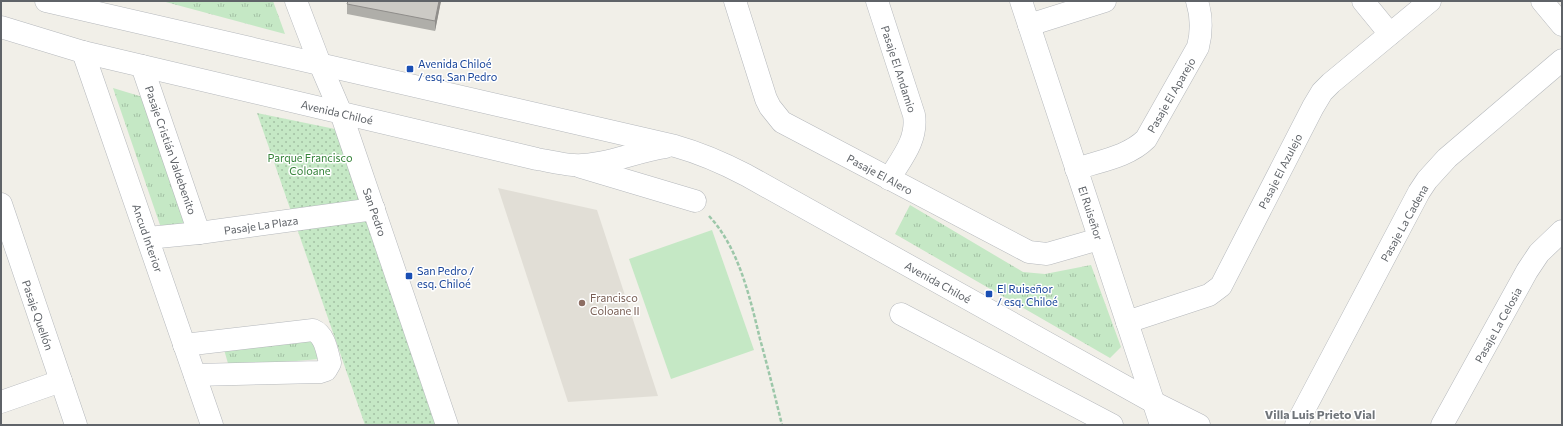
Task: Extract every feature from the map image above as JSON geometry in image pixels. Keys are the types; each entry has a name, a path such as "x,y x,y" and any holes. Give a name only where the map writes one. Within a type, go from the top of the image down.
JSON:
{"street":[{"name":"Avenida Chiloé","path":"46,1 675,146 713,159 732,168 1153,402 1198,425"},
{"name":"San Pedro","path":"296,1 320,64 341,113 446,425"},
{"name":"Pasaje El Alero","path":"736,1 766,99 770,108 790,127 1029,252 1047,254 1099,239"},
{"name":"Pasaje El Andamio","path":"877,1 915,122 915,130 909,145 889,179"},
{"name":"El Ruiseñor","path":"1021,1 1161,425"},
{"path":"1029,25 1105,1"},
{"name":"Pasaje El Aparejo","path":"1076,169 1129,151 1146,139 1198,47 1202,25 1201,13 1197,1"},
{"path":"1363,1 1390,34"},
{"name":"Pasaje El Azulejo","path":"1127,322 1209,295 1221,286 1318,99 1331,83 1430,1"},
{"path":"1542,1 1562,25"},
{"name":"Avenida Chiloé","path":"1,27 83,52 536,159 574,165 595,163 653,148 675,146"},
{"name":"Ancud Interior","path":"83,52 212,425"},
{"name":"Pasaje La Cadena","path":"1296,425 1419,192 1427,180 1447,158 1562,60"},
{"name":"Pasaje Cristián Valdebenito","path":"142,66 199,233"},
{"path":"574,165 695,201"},
{"name":"Pasaje Quellón","path":"1,204 9,252 61,381 76,425"},
{"name":"Pasaje La Plaza","path":"148,238 199,233 374,209"},
{"name":"Pasaje La Celosia","path":"1442,425 1530,266 1544,248 1562,231"},
{"path":"901,314 1112,425"},
{"path":"184,345 313,330 318,332 322,337 330,363 326,370 320,372 195,375"},
{"path":"1,402 61,381"}],"path":[{"path":"695,201 714,221 733,251 752,307 782,425"}],"shaded area":[{"name":"Francisco Coloane II","path":"498,188 597,210 658,396 568,402"}],"green space":[{"path":"162,1 273,1 285,34"},
{"path":"113,88 146,98 186,225 160,225"},
{"name":"Parque Francisco Coloane","path":"257,113 335,129 436,425 365,425"},
{"path":"910,205 1023,272 1045,274 1091,265 1121,347 1110,358 895,234"},
{"path":"712,230 754,350 671,379 629,259"},
{"path":"312,337 319,359 229,367 223,346"}],"building":[{"path":"348,1 439,1 435,21 347,4"}],"place":[{"name":"Avenida Chiloé / esq. San Pedro","path":"410,69"},
{"name":"San Pedro / esq. Chiloé","path":"409,276"},
{"name":"El Ruiseñor / esq. Chiloé","path":"989,294"},
{"name":"Francisco Coloane II","path":"582,303"}],"district":[{"name":"Villa Luis Prieto Vial","path":"1320,414"}]}
